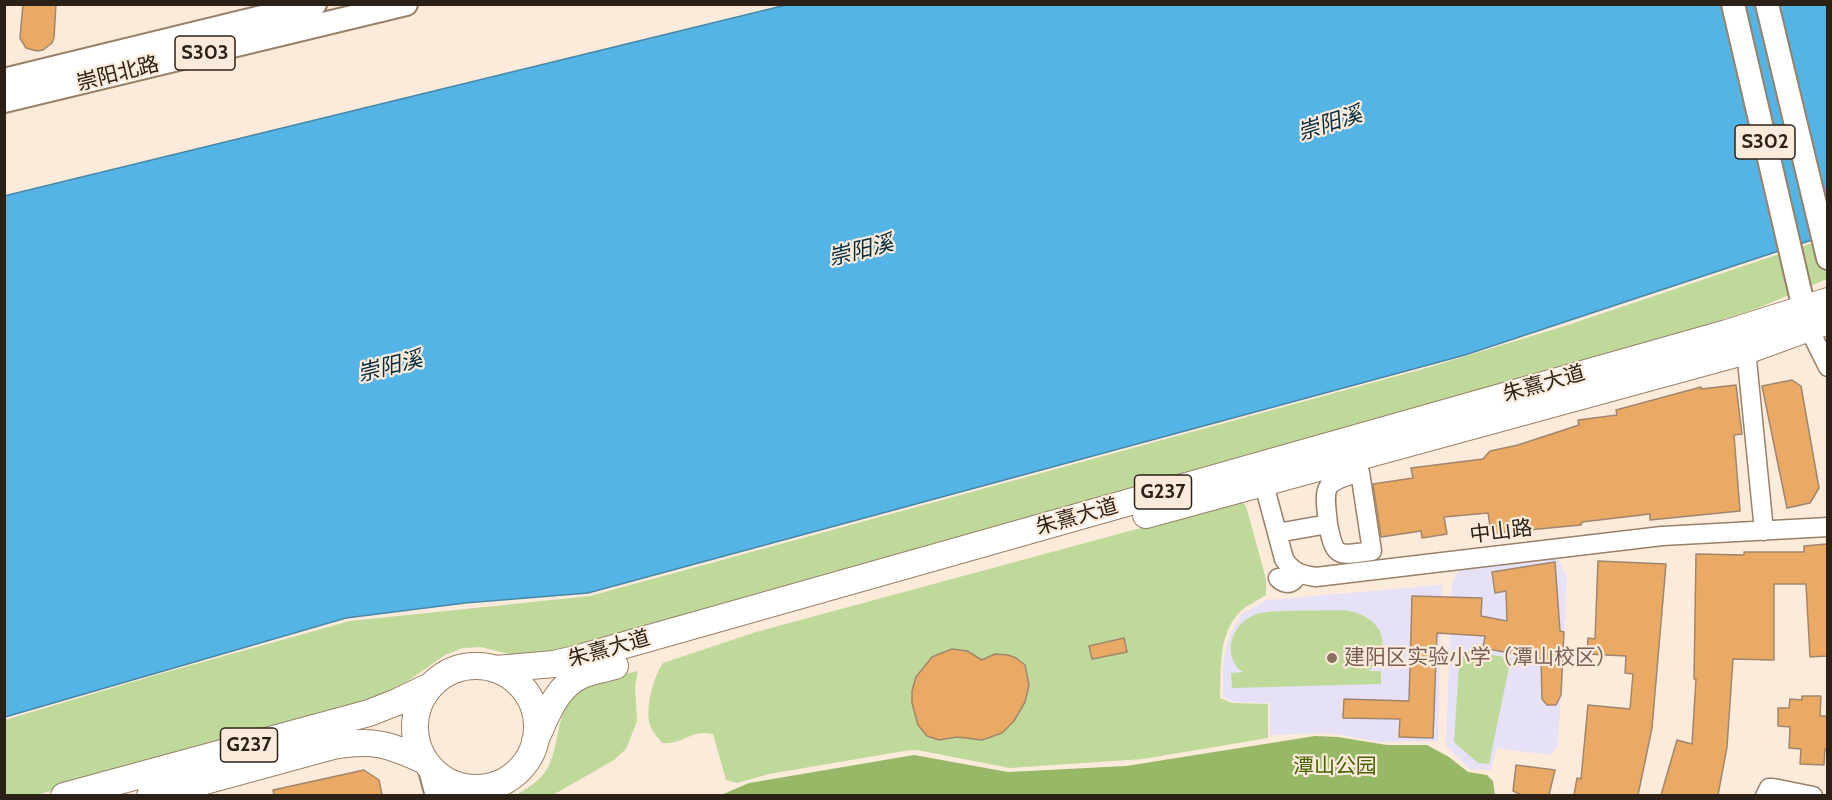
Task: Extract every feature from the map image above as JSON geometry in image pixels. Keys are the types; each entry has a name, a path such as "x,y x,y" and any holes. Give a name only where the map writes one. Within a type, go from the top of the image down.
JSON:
{"highway":[{"name":"朱熹大道","path":"496,669 554,664 579,658 1261,475 1746,350 1813,319 1827,301"},
{"name":"朱熹大道","path":"535,741 559,694 567,684 582,675 1073,534 1261,475 1813,319"},
{"name":"G237","path":"64,795 369,712 430,686 444,674 460,667 478,666 496,669"},
{"path":"496,669 512,677 524,690 533,705 536,723 535,741"},
{"name":"G237","path":"427,763 417,742 415,722 419,703 430,686"},
{"name":"G237","path":"150,795 358,741 401,749 427,763 440,776 453,783 489,790 521,767 535,741"}],"main road":[{"name":"崇阳北路","path":"4,80 315,4"},
{"name":"崇阳北路","path":"4,101 406,4"},
{"name":"S302","path":"1733,4 1797,280 1813,319"},
{"name":"S302","path":"1767,4 1827,258"},
{"path":"427,763 437,795"}],"street":[{"path":"1813,319 1827,367"},
{"path":"1746,350 1764,531"},
{"name":"中山路","path":"1261,475 1284,559 1283,572 1316,577 1662,536 1827,527"},
{"path":"1277,533 1328,524"},
{"path":"1765,795 1769,788 1773,788 1813,795"}],"shaded area":[{"path":"1558,558 1567,578 1558,745 1551,755 1497,748 1491,770 1470,769 1446,746 1452,582 1459,570"},
{"name":"建阳区实验小学（潭山校区）","path":"1442,585 1438,741 1380,742 1330,733 1270,735 1270,703 1235,702 1223,697 1223,668 1231,632 1242,614 1267,600"}],"green space":[{"path":"1827,238 1827,279 1756,309 1413,416 568,652 517,656 481,647 463,648 445,655 408,681 375,698 275,731 36,795 5,796 5,720 350,621 590,596 1430,367 1568,325"},
{"path":"1242,502 1246,506 1266,579 1266,595 1241,611 1228,630 1222,652 1220,698 1232,703 1268,704 1268,738 1143,759 1010,768 917,750 904,751 769,774 737,783 726,780 713,734 698,734 676,742 662,743 651,728 649,703 656,677 663,663 756,632"},
{"path":"1343,610 1366,617 1380,632 1383,640 1382,650 1369,671 1381,671 1381,684 1232,688 1231,673 1243,672 1233,660 1232,639 1236,630 1246,620 1261,613"},
{"path":"1460,650 1511,658 1489,764 1478,763 1454,742"},
{"path":"638,671 635,686 637,721 626,749 614,760 553,795 515,796 537,781 547,769 565,708 570,700 591,685"},
{"name":"潭山公园","path":"1315,736 1338,737 1387,745 1427,745 1449,757 1468,772 1487,775 1493,781 1495,795 721,795 749,783 914,755 1008,772 1126,766"}],"water":[{"name":"崇阳溪","path":"786,5 1827,5 1827,235 1465,355 588,593 465,603 346,618 5,717 4,196"}],"building":[{"path":"23,4 56,4 54,38 52,43 43,50 26,48 20,38"},
{"path":"1792,380 1801,386 1819,488 1810,503 1787,508 1762,386"},
{"path":"1736,385 1742,434 1734,435 1740,511 1650,520 1650,514 1582,522 1581,525 1496,533 1490,526 1488,513 1444,517 1447,534 1422,538 1421,531 1381,537 1373,484 1413,478 1411,468 1483,459 1490,451 1518,445 1579,425 1578,420 1617,415 1616,410 1701,387 1701,389"},
{"path":"1827,544 1827,656 1810,657 1806,584 1774,584 1774,660 1733,659 1727,747 1718,795 1661,795 1677,740 1692,744 1696,679 1694,679 1696,554 1744,555 1744,552 1804,552 1804,546"},
{"path":"1598,561 1666,564 1652,728 1638,795 1574,795 1577,778 1581,779 1588,705 1630,709 1633,674 1625,673 1626,656 1587,654 1588,638 1595,639"},
{"path":"1555,562 1560,631 1564,632 1561,695 1556,705 1547,705 1542,699 1541,659 1483,648 1485,636 1437,633 1433,738 1399,737 1400,719 1343,718 1344,699 1409,701 1412,596 1482,598 1481,616 1507,621 1506,591 1495,593 1492,572"},
{"path":"1124,638 1127,652 1092,659 1089,646"},
{"path":"952,649 967,651 982,660 995,654 1008,655 1025,665 1029,685 1025,702 1014,721 1002,733 982,740 957,737 939,740 927,736 918,725 912,703 912,691 916,677 932,657"},
{"path":"1802,696 1821,696 1820,716 1827,716 1827,749 1825,749 1824,765 1800,764 1801,749 1789,748 1790,727 1778,726 1778,708 1789,708 1790,699 1802,700"},
{"path":"1516,765 1555,770 1549,795 1522,795 1513,791"},
{"path":"364,770 379,780 382,795 274,795 273,790"}],"place":[{"name":"建阳区实验小学（潭山校区）","path":"1332,658"}]}
